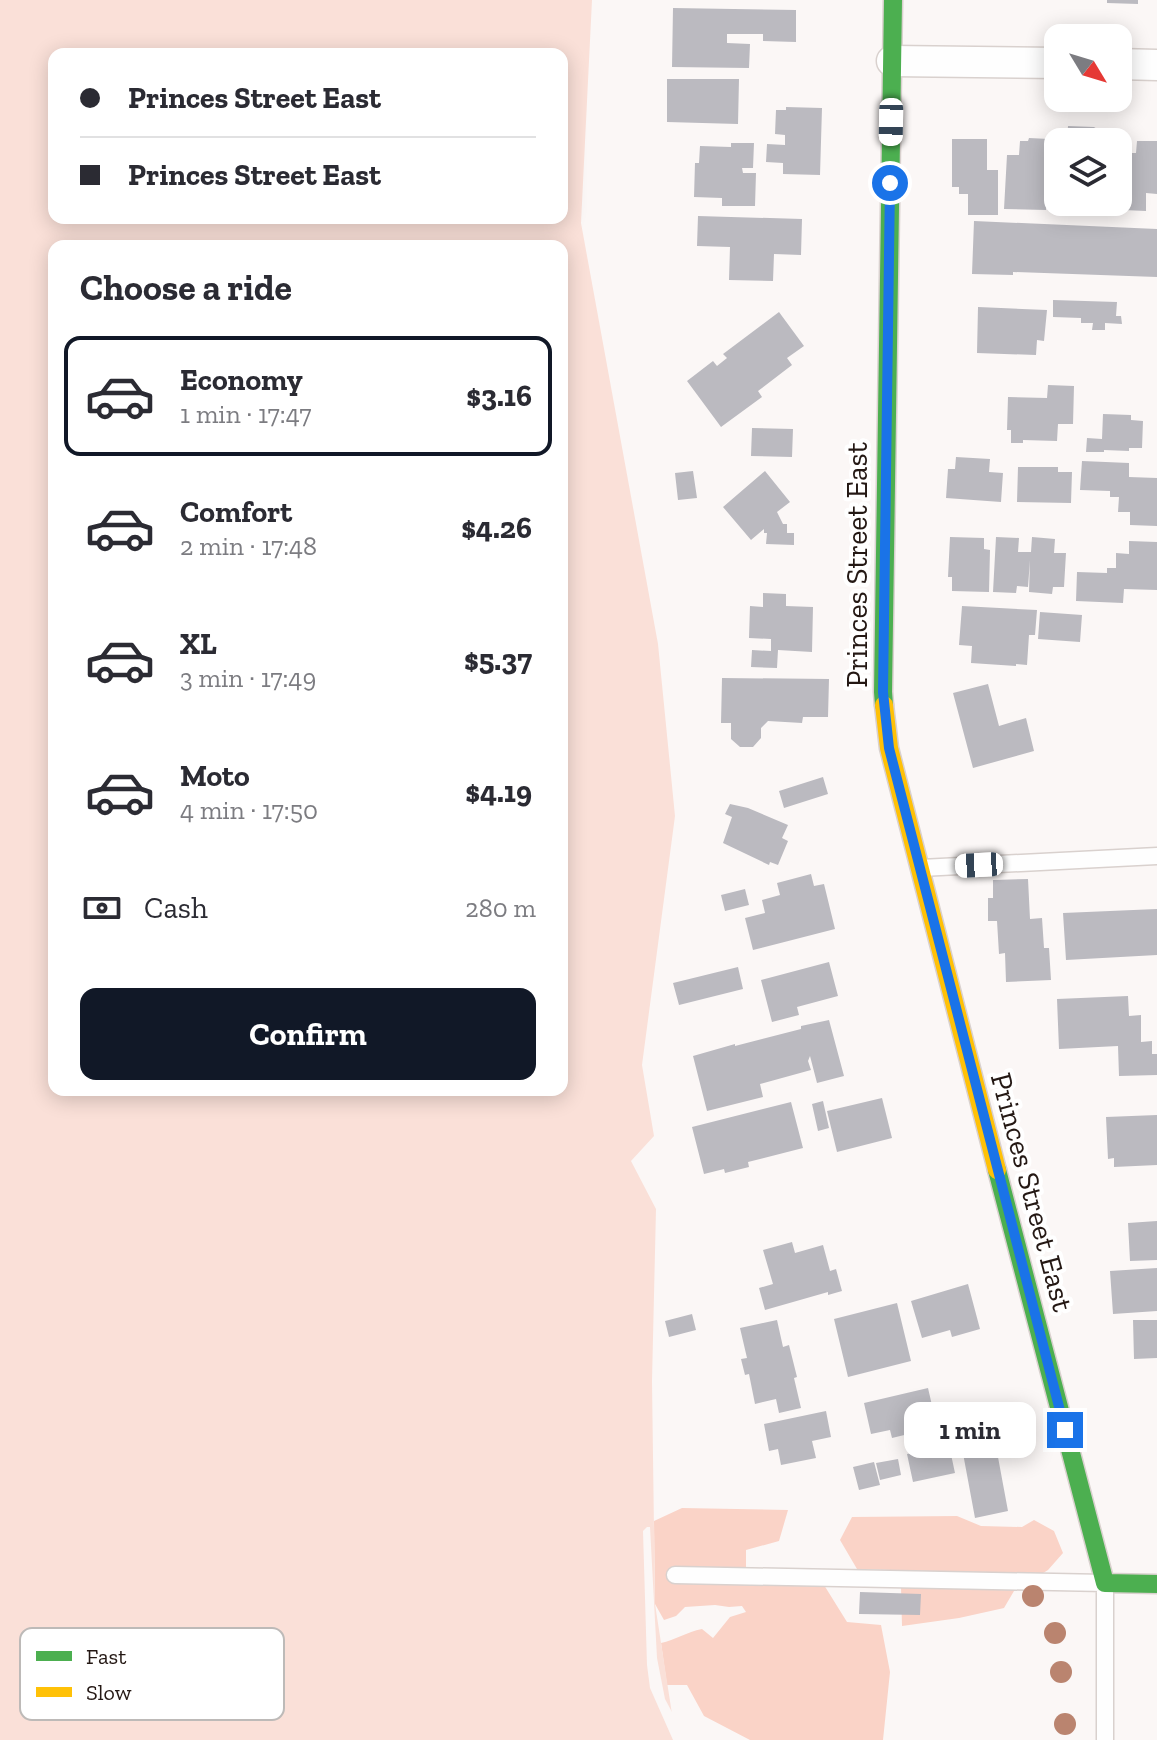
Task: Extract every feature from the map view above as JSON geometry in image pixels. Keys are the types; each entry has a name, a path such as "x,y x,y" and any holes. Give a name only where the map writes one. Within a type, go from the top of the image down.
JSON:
{"street":[{"name":"Princes Street East","path":"893,0 883,692 889,748 1105,1583"},
{"path":"892,61 1044,63"},
{"path":"1132,64 1157,65"},
{"path":"1105,1583 1157,1584"}],"lane":[{"path":"920,868 1157,856"},
{"path":"675,1575 1105,1583 1105,1740"}],"shaded area":[{"path":"0,0 592,0 581,223 658,644 675,816 642,1065 654,1136 631,1161 656,1209 652,1381 655,1604 672,1714 685,1740 0,1740"},
{"path":"682,1508 788,1510 779,1541 746,1550 746,1584 824,1585 847,1622 881,1625 890,1672 883,1740 750,1740 704,1716 687,1685 667,1685 661,1643 702,1629 713,1638 730,1617 746,1612 742,1606 685,1607 676,1616 664,1620 655,1604 654,1521"},
{"path":"957,1516 981,1526 1022,1527 1034,1520 1054,1531 1063,1553 1048,1570 1014,1591 1004,1608 902,1626 901,1587 924,1571 857,1569 840,1540 852,1517"}],"pier":[{"path":"650,1527 657,1658 665,1699 687,1740 673,1740 650,1688 643,1531"}],"building":[{"path":"1107,0 1138,0 1138,4 1107,3"},
{"path":"673,8 796,10 796,42 763,41 763,34 727,34 727,43 750,44 749,68 672,67"},
{"path":"667,79 739,79 738,124 667,122"},
{"path":"786,107 822,108 820,175 783,174 783,163 766,162 767,144 785,145 785,135 775,134 776,110 786,110"},
{"path":"1029,138 1044,139 1044,210 1004,209 1007,155 1019,155 1020,141 1028,141"},
{"path":"952,139 987,139 987,170 998,170 998,215 968,215 968,194 959,194 959,187 952,187"},
{"path":"1137,141 1157,141 1157,194 1146,193 1146,211 1132,210 1132,153 1136,153"},
{"path":"731,143 754,143 753,168 742,168 743,173 756,173 755,206 722,206 722,198 694,197 695,163 699,163 700,146 731,147"},
{"path":"698,216 802,219 801,255 774,254 773,281 729,280 730,247 697,246"},
{"path":"974,221 1157,229 1157,277 1013,272 1013,275 972,274"},
{"path":"1053,300 1117,302 1116,316 1121,316 1122,324 1105,323 1105,330 1092,330 1093,323 1081,323 1081,318 1053,317"},
{"path":"978,307 1047,310 1044,341 1037,340 1036,355 977,353"},
{"path":"779,312 804,346 787,358 792,365 758,391 762,397 721,427 687,381 713,361 717,366 727,358 723,354"},
{"path":"1048,385 1074,386 1073,424 1058,424 1057,441 1023,440 1023,443 1011,443 1011,430 1007,430 1008,397 1047,398"},
{"path":"1103,414 1131,415 1131,420 1143,421 1142,448 1086,452 1087,438 1102,439"},
{"path":"752,428 793,429 792,457 751,456"},
{"path":"956,457 990,459 989,472 1003,473 1001,502 946,498 948,469 955,469"},
{"path":"1082,461 1129,463 1129,477 1157,478 1157,526 1130,525 1130,512 1118,512 1119,497 1110,497 1110,491 1080,490"},
{"path":"1018,467 1058,467 1058,472 1072,472 1071,503 1017,502"},
{"path":"693,471 697,498 678,500 675,473"},
{"path":"765,471 790,502 777,512 783,524 787,524 787,533 794,533 794,545 766,544 767,533 764,529 751,540 723,507"},
{"path":"950,537 984,538 984,549 990,550 989,592 952,591 952,577 948,577"},
{"path":"996,537 1019,538 1018,552 1031,552 1032,537 1055,539 1054,553 1066,553 1064,587 1053,587 1052,594 1029,592 1030,560 1028,587 1017,586 1016,593 993,592"},
{"path":"1129,541 1157,542 1157,590 1124,589 1123,603 1076,601 1077,572 1107,573 1107,568 1116,568 1116,553 1129,554"},
{"path":"763,593 786,594 786,606 813,607 812,652 778,650 777,668 751,667 752,650 771,651 771,639 749,638 750,606 763,607"},
{"path":"962,606 1037,610 1035,635 1029,635 1027,665 971,663 972,646 959,645"},
{"path":"1040,612 1082,615 1080,642 1038,639"},
{"path":"722,678 829,679 828,717 803,717 802,723 768,721 761,728 761,738 753,747 740,747 731,739 731,723 721,723"},
{"path":"988,684 999,726 1026,718 1034,751 973,768 953,693"},
{"path":"823,777 828,794 784,808 779,791"},
{"path":"730,804 788,825 782,838 788,841 778,865 770,862 769,865 723,843 732,817 725,814"},
{"path":"811,874 814,886 824,884 835,929 753,950 745,918 765,913 762,900 780,895 777,883"},
{"path":"1028,879 1030,919 1042,918 1044,948 1049,948 1051,980 1006,982 1005,953 999,954 997,921 988,921 988,898 993,898 993,880"},
{"path":"745,889 749,905 725,911 721,895"},
{"path":"1157,909 1157,955 1066,960 1063,913"},
{"path":"829,962 838,996 797,1007 799,1015 772,1022 761,980"},
{"path":"738,967 743,989 679,1005 673,983"},
{"path":"1128,996 1129,1016 1141,1015 1141,1042 1152,1041 1152,1054 1157,1054 1157,1075 1119,1076 1118,1046 1059,1049 1057,999"},
{"path":"829,1020 844,1076 817,1083 810,1056 811,1070 760,1084 763,1097 707,1111 693,1056"},
{"path":"882,1098 892,1138 837,1152 827,1111"},
{"path":"823,1101 829,1128 818,1131 812,1104"},
{"path":"791,1102 803,1148 748,1162 749,1167 704,1174 692,1127"},
{"path":"1157,1115 1157,1165 1114,1167 1114,1158 1108,1159 1106,1117"},
{"path":"1157,1221 1157,1260 1130,1261 1128,1223"},
{"path":"792,1242 795,1253 823,1245 830,1271 836,1269 842,1291 765,1310 759,1288 773,1284 763,1250"},
{"path":"1157,1268 1157,1311 1113,1314 1110,1271"},
{"path":"968,1284 980,1329 952,1337 950,1330 922,1338 911,1301"},
{"path":"897,1303 911,1361 848,1377 834,1319"},
{"path":"692,1314 696,1330 669,1337 665,1321"},
{"path":"777,1320 783,1347 789,1345 801,1408 779,1413 776,1399 755,1404 749,1374 745,1375 741,1359 747,1358 740,1328"},
{"path":"1133,1320 1157,1320 1157,1358 1134,1359"},
{"path":"928,1388 937,1427 892,1438 890,1430 871,1434 864,1403"},
{"path":"826,1411 831,1437 812,1441 816,1458 781,1465 778,1449 769,1451 764,1424"},
{"path":"995,1441 1008,1511 975,1518 962,1448"},
{"path":"949,1445 955,1473 913,1482 907,1454"},
{"path":"898,1459 901,1475 880,1480 876,1463"},
{"path":"874,1462 880,1485 859,1490 853,1467"},
{"path":"860,1592 921,1594 920,1615 859,1614"}],"traffic: fast":[{"path":"884,705 893,0"},
{"path":"997,1170 1105,1583 1157,1584"}],"traffic: slow":[{"path":"884,705 889,748 997,1170"}],"route":[{"path":"890,183 883,692 889,748 1065,1430"}]}
